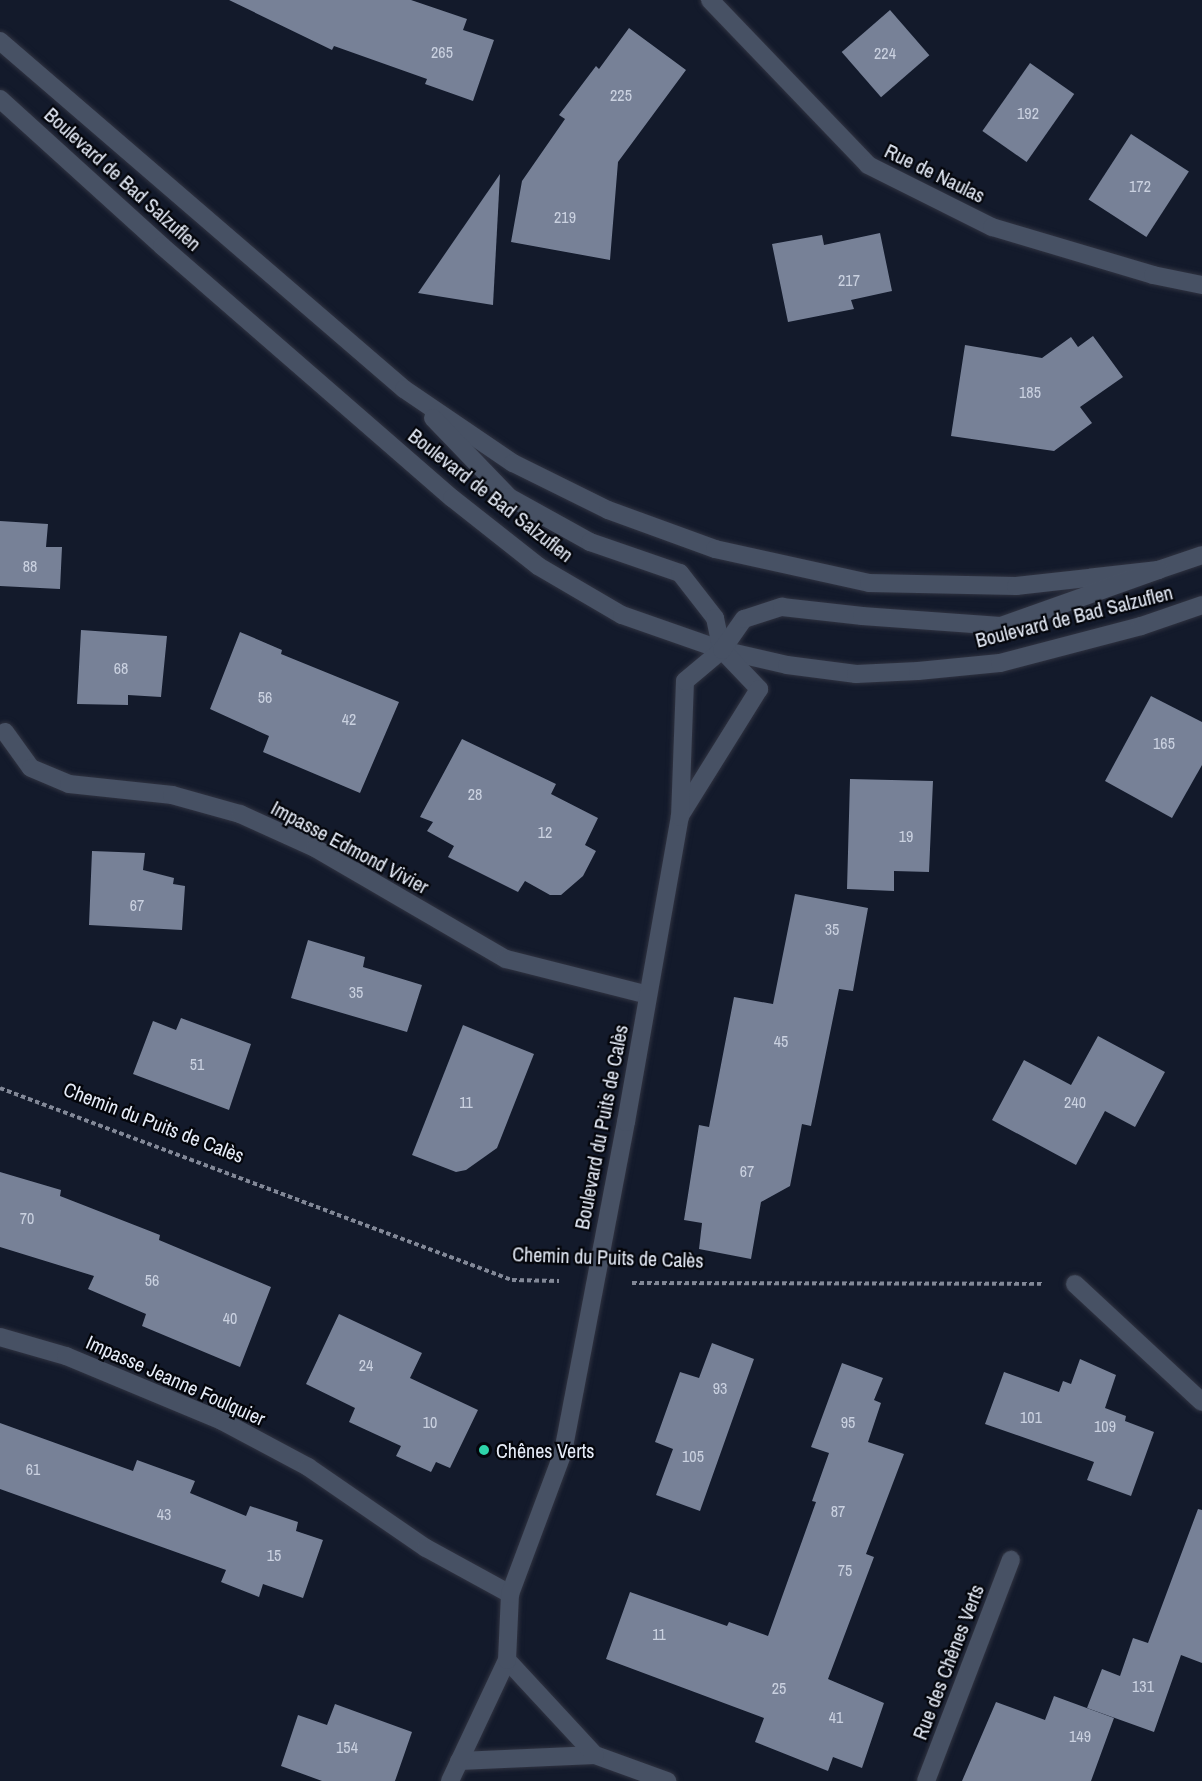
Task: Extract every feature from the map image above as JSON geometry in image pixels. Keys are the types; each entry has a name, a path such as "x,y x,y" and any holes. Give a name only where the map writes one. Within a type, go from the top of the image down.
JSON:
{"street":[{"name":"Rue de Naulas","path":"710,0 868,165 992,227 1153,275 1202,285"},
{"name":"Boulevard de Bad Salzuflen","path":"0,41 404,389 513,464 608,510 715,549 869,583 1016,586 1158,570 1202,555"},
{"name":"Boulevard de Bad Salzuflen","path":"0,99 162,246 452,498 538,566 622,615 722,650 787,664 856,674 1000,663 1141,626 1202,605"},
{"path":"404,389 509,497 590,542 680,573 716,618 722,650"},
{"name":"Boulevard du Puits de Calès","path":"450,1781 507,1660 510,1594 563,1452 593,1283 626,1122 680,818 685,681 722,650 744,619 782,607 862,616 1001,626 1158,570"},
{"name":"Boulevard du Puits de Calès","path":"680,818 759,690 722,650"},
{"name":"Impasse Edmond Vivier","path":"5,732 31,768 69,784 172,795 240,814 315,848 506,959 648,995"},
{"path":"1075,1284 1202,1402"},
{"name":"Impasse Jeanne Foulquier","path":"0,1336 66,1356 222,1421 308,1467 426,1548 510,1594"},
{"name":"Rue des Chênes Verts","path":"926,1781 1011,1560"},
{"path":"507,1660 595,1755"},
{"path":"459,1761 595,1755 668,1781"}],"path":[{"name":"Chemin du Puits de Calès","path":"0,1088 512,1280 593,1283 1075,1284"}],"building":[{"path":"229,0 411,0 467,19 463,30 494,40 473,101 425,84 427,79 334,46 332,50"},
{"path":"890,10 929,55 881,97 842,52"},
{"path":"629,28 686,70 618,162 610,260 511,242 522,181 565,119 559,115 596,66 599,69"},
{"path":"1030,63 1074,94 1027,162 982,131"},
{"path":"1131,134 1189,172 1146,237 1089,199"},
{"path":"500,174 493,305 418,293"},
{"path":"880,233 892,291 851,300 854,309 788,322 772,244 822,235 824,245"},
{"path":"1093,336 1123,377 1080,407 1092,423 1054,451 951,436 965,345 1042,358 1071,337 1078,347"},
{"path":"0,521 48,524 46,547 62,547 60,589 0,586"},
{"path":"81,630 167,636 161,697 128,695 128,705 77,704"},
{"path":"240,632 282,650 281,654 399,702 360,793 263,752 269,736 210,709"},
{"path":"1151,696 1202,722 1202,765 1172,818 1105,781"},
{"path":"462,739 556,784 551,794 598,818 585,845 596,851 583,876 561,895 550,895 525,881 518,892 448,857 454,846 427,831 433,822 420,817"},
{"path":"850,779 933,781 929,872 894,871 894,891 847,889"},
{"path":"92,851 145,853 143,870 174,878 173,884 185,886 182,930 89,925"},
{"path":"795,894 868,908 853,991 839,989 811,1126 802,1124 790,1186 761,1202 751,1259 699,1249 702,1223 684,1220 699,1125 709,1127 734,997 773,1004"},
{"path":"308,940 365,957 363,967 422,985 407,1032 291,998"},
{"path":"181,1018 251,1044 229,1110 133,1074 153,1021 176,1030"},
{"path":"463,1025 534,1054 497,1148 466,1170 456,1172 412,1155"},
{"path":"1098,1036 1165,1072 1135,1127 1105,1111 1076,1165 992,1120 1024,1060 1071,1085"},
{"path":"0,1172 61,1190 60,1196 160,1235 159,1240 271,1287 240,1367 142,1326 146,1314 88,1289 94,1276 0,1247"},
{"path":"339,1314 422,1353 410,1378 478,1410 450,1468 436,1462 431,1472 396,1456 401,1446 349,1422 355,1408 306,1384"},
{"path":"712,1343 754,1359 700,1511 656,1495 673,1449 655,1442 680,1372 699,1378"},
{"path":"1080,1359 1116,1375 1105,1408 1126,1416 1125,1421 1154,1432 1131,1496 1087,1480 1094,1462 985,1424 1004,1372 1059,1392 1063,1381 1071,1384"},
{"path":"842,1363 883,1378 874,1400 881,1403 868,1442 904,1454 866,1554 874,1557 828,1679 884,1703 862,1768 833,1757 828,1771 755,1742 764,1718 606,1659 630,1592 727,1626 729,1622 768,1636 816,1502 812,1501 829,1453 811,1447"},
{"path":"0,1423 133,1471 137,1460 195,1481 190,1493 246,1516 250,1506 298,1522 296,1531 323,1540 303,1598 263,1584 259,1597 221,1582 226,1570 0,1489"},
{"path":"1198,1509 1202,1510 1202,1663 1181,1655 1154,1732 1087,1708 1102,1669 1120,1676 1133,1638 1148,1643"},
{"path":"1054,1696 1114,1718 1091,1781 962,1781 996,1702 1045,1720"},
{"path":"335,1704 412,1732 395,1781 322,1781 281,1766 298,1715 327,1725"}],"place":[{"name":"Chênes Verts","path":"484,1450"}]}
